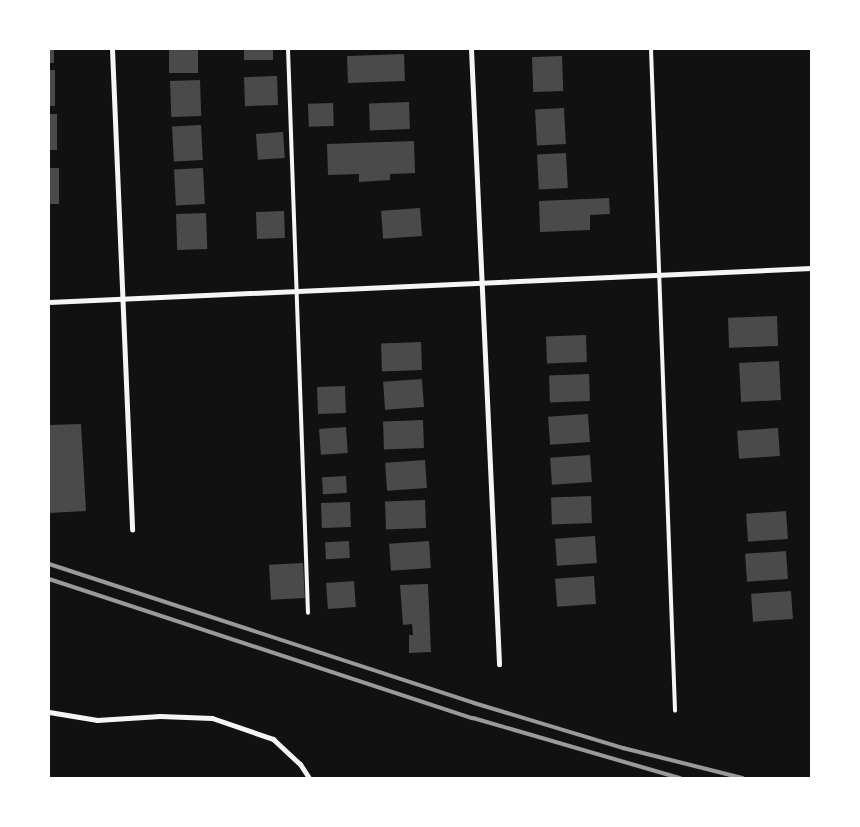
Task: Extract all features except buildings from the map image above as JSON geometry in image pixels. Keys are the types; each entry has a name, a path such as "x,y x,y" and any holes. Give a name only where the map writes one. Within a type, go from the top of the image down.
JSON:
{"street":[{"path":"112,49 132,530"},
{"path":"471,49 480,283 499,664"},
{"path":"49,302 811,268"},
{"path":"49,712 97,720 160,716 212,718 273,739 300,764 309,778"}],"lane":[{"path":"288,49 308,613"},
{"path":"652,49 676,710"}],"railway":[{"path":"49,564 474,703 623,748 742,778"},
{"path":"49,579 473,718 680,778"}]}
